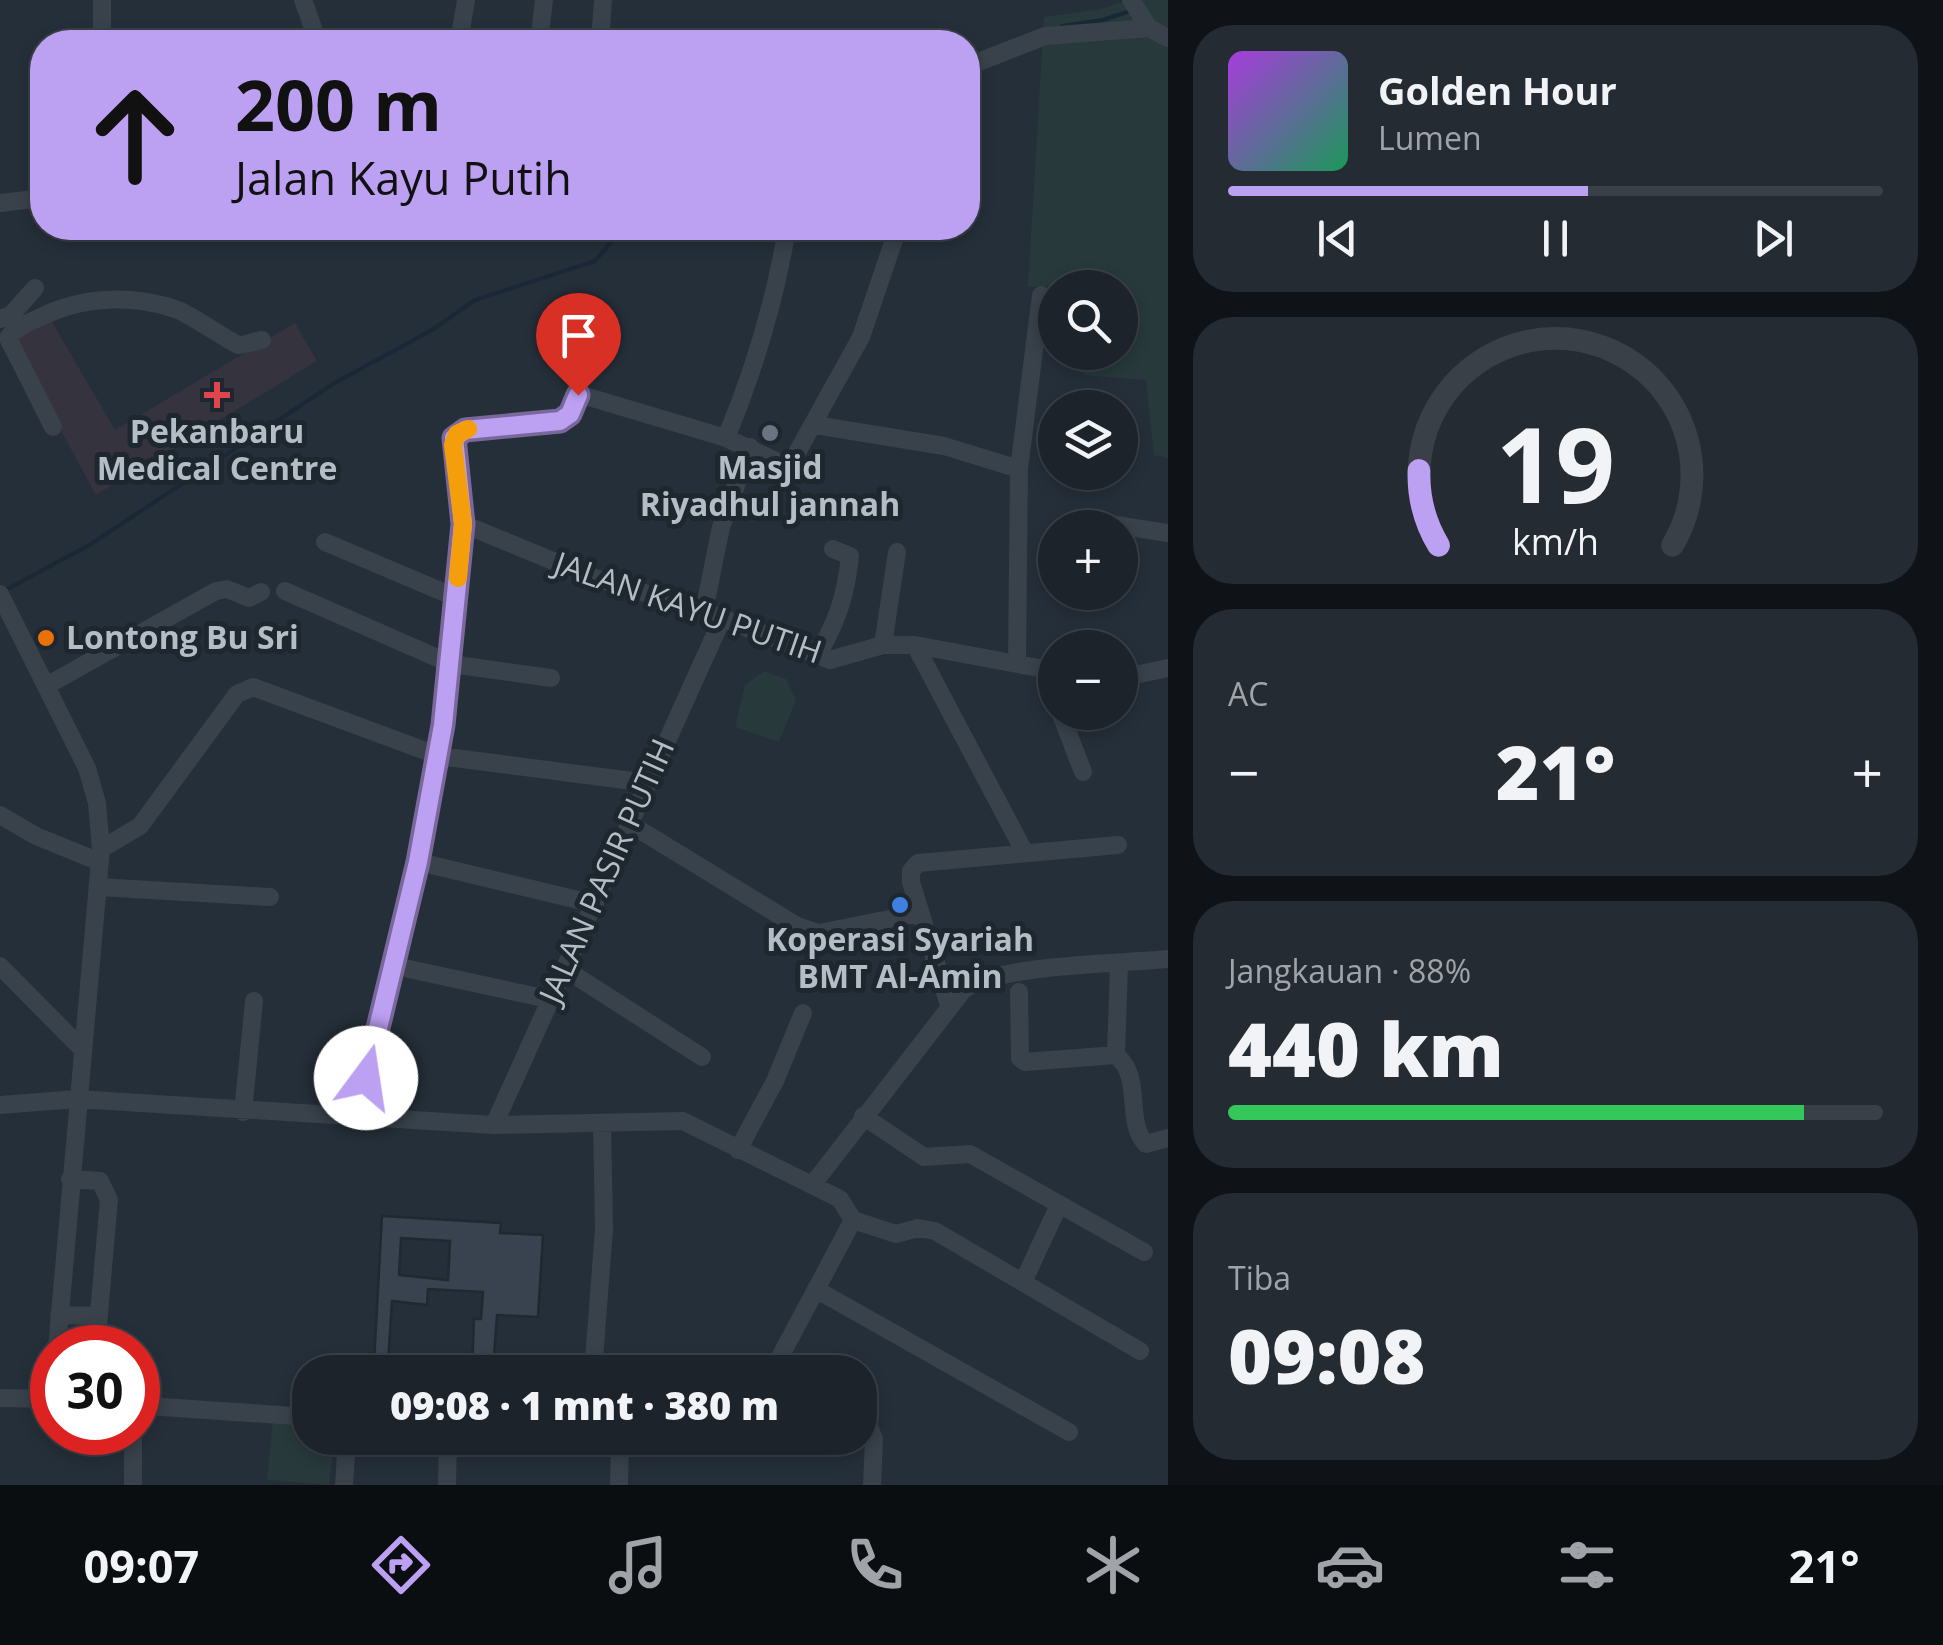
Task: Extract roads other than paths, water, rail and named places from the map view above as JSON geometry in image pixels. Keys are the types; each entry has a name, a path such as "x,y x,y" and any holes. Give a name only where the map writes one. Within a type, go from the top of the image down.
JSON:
{"street":[{"path":"102,0 102,30"},
{"path":"303,0 314,30"},
{"path":"461,30 466,0"},
{"path":"540,30 544,0"},
{"path":"601,30 604,0"},
{"path":"980,61 1044,36 1140,15 1168,38"},
{"path":"0,204 30,200"},
{"path":"726,438 754,370 775,298 785,240"},
{"path":"356,1116 418,862 438,756 451,664 463,524 453,445 457,434 560,421 570,414 575,396 582,395 726,438 789,467 861,337 894,240"},
{"path":"0,319 20,308 36,288"},
{"path":"53,428 8,338 18,328 75,302 102,298 175,308 240,345 262,340"},
{"path":"1017,662 1018,469 1038,319"},
{"path":"815,425 944,446 1018,469"},
{"name":"JALAN PASIR PUTIH","path":"494,1125 648,784 713,615 720,527 750,447"},
{"name":"JALAN KAYU PUTIH","path":"463,524 592,577 713,615 818,656 842,659 882,645 915,645 1038,667"},
{"path":"1138,528 1168,533"},
{"path":"325,542 456,598"},
{"path":"818,656 843,607 849,570 850,556 833,548"},
{"path":"882,645 897,552"},
{"path":"46,686 216,591 227,589 249,598 261,592"},
{"path":"285,592 451,664 550,678"},
{"path":"0,594 87,768 97,803 98,887 59,1325"},
{"path":"915,645 1025,852"},
{"path":"1138,674 1168,668"},
{"path":"100,856 140,826 237,694 252,688 438,756 648,784"},
{"path":"1067,730 1083,772"},
{"path":"0,816 36,836 100,856"},
{"path":"630,824 797,926 819,933 918,914"},
{"path":"949,1006 910,882 911,871 918,863 1118,845"},
{"path":"418,862 595,904"},
{"path":"98,887 270,898"},
{"path":"813,1184 949,1006 976,981 1168,960"},
{"path":"1116,1055 1119,964"},
{"path":"0,966 82,1048"},
{"path":"394,966 548,999"},
{"path":"565,969 702,1057"},
{"path":"1018,992 1020,1058 1025,1062 1116,1055 1124,1062 1133,1087 1139,1137 1146,1144 1168,1138"},
{"path":"243,1112 254,1001"},
{"path":"738,1150 775,1081 802,1013"},
{"path":"0,1106 77,1099 494,1125 683,1121 840,1199 853,1220 896,1234 918,1228 935,1231 1140,1351"},
{"path":"863,1116 924,1157 970,1154 1144,1252"},
{"path":"594,1355 604,1229 602,1123"},
{"path":"70,1179 100,1181 107,1191 98,1325"},
{"path":"1024,1280 1059,1204"},
{"path":"781,1355 853,1220"},
{"path":"816,1290 1069,1432"},
{"path":"60,1315 99,1316"},
{"path":"0,1398 30,1399"},
{"path":"160,1407 292,1416"},
{"path":"132,1455 133,1485"},
{"path":"344,1485 347,1455"},
{"path":"448,1455 448,1485"},
{"path":"618,1485 619,1455"},
{"path":"872,1485 873,1455"}],"waterway":[{"path":"1062,26 1130,11"},
{"path":"4,591 91,544 333,384 432,330 475,300 595,261 613,240"}],"place":[{"name":"Pekanbaru Medical Centre","path":"217,395"},
{"name":"Masjid Riyadhul jannah","path":"770,433"},
{"name":"Lontong Bu Sri","path":"46,638"},
{"name":"Koperasi Syariah BMT Al-Amin","path":"900,905"}]}
